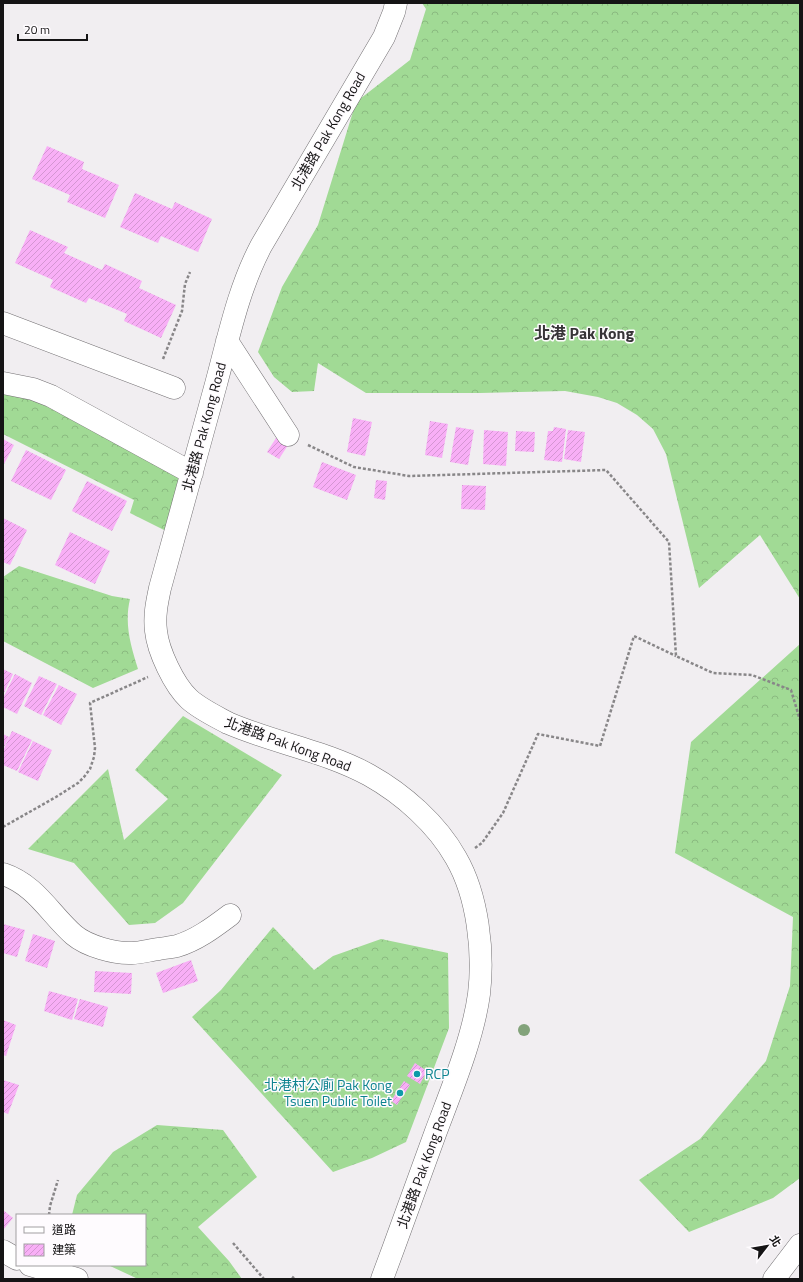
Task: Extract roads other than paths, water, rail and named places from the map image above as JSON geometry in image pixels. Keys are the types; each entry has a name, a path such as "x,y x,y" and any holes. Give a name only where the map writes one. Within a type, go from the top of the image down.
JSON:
{"street":[{"name":"北港路 Pak Kong Road","path":"382,1279 469,1036 478,995 480,953 475,914 464,875 457,859 436,830 421,814 387,786 370,775 341,762 239,728 213,716 189,698 169,668 156,631 156,606 236,308 249,270 384,37 396,3"},
{"path":"3,323 164,385"},
{"path":"227,341 288,435"},
{"path":"3,383 33,389 51,396 192,473"},
{"path":"3,874 26,885 43,900 68,929 79,938 98,948 112,951 132,953 177,946 205,933 230,916"},
{"path":"774,1279 800,1245"},
{"path":"3,1250 16,1258"},
{"path":"33,1266 77,1279"}],"place":[{"name":"RCP","path":"417,1074"},
{"name":"北港村公廁 Pak Kong Tsuen Public Toilet","path":"400,1093"}],"district":[{"name":"北港 Pak Kong","path":"584,333"}]}
